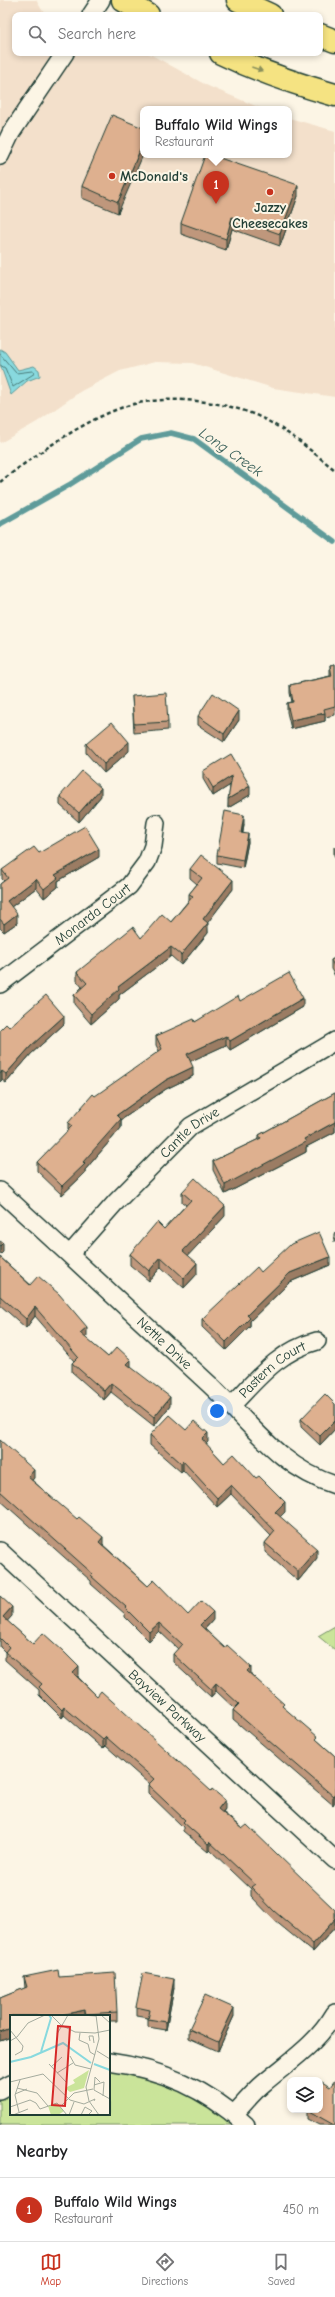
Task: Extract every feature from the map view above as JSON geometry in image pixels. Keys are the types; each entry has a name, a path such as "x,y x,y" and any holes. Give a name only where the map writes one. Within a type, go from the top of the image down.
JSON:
{"main road":[{"path":"123,0 143,12"},
{"path":"238,0 264,12"},
{"path":"323,36 335,41"},
{"path":"228,56 261,71 302,86 335,95"}],"street":[{"path":"93,12 101,0"},
{"path":"0,156 11,133 64,56"},
{"name":"Monarda Court","path":"0,984 129,886 147,862 153,846 156,823"},
{"name":"Cantle Drive","path":"70,1254 115,1203 191,1126 335,1041"},
{"name":"Nettle Drive","path":"0,1191 232,1405 256,1432 296,1468 335,1485"},
{"name":"Pastern Court","path":"232,1405 285,1354 299,1346 317,1341"},
{"name":"Bayview Parkway","path":"0,1551 335,1860"},
{"path":"110,2062 134,2066 169,2076 198,2088 225,2105 240,2120 264,2084 295,2060 317,2039 335,2012"},
{"path":"0,2090 10,2085"}],"path":[{"path":"0,482 48,447 108,414 130,405 159,401 200,402 253,414 288,433 335,470"}],"shaded area":[{"path":"0,0 36,0 45,12 12,12 12,56 153,56 208,86 256,106 140,106 140,158 292,158 292,119 335,131 335,397 273,388 192,363 155,362 120,371 81,391 37,422 0,443"}],"green space":[{"path":"335,1626 335,1650 318,1636"},
{"path":"110,2066 173,2081 241,2125 0,2125 0,2095 10,2090 10,2115 110,2115"}],"water":[{"path":"0,349 5,352 18,370 34,366 39,370 40,376 27,381 11,395 0,364"}],"building":[{"name":"McDonald's","path":"112,115 140,127 140,150 118,202 82,186"},
{"path":"204,158 220,158 298,185 280,234 232,217 226,239 181,223"},
{"path":"335,664 335,706 324,709 325,713 291,720 287,703 293,702 290,685 332,676 330,665"},
{"path":"166,693 168,722 134,724 132,696"},
{"path":"213,693 239,711 224,734 198,716"},
{"path":"112,722 129,742 104,764 86,744"},
{"path":"231,754 250,786 228,799 232,776 213,788 203,771"},
{"path":"82,771 101,788 79,813 60,796"},
{"path":"225,811 244,815 241,833 248,834 243,860 217,855"},
{"path":"85,826 99,849 55,875 58,878 44,889 36,879 7,901 17,914 4,924 0,919 0,884 8,878 2,870 34,847 39,853"},
{"path":"201,855 233,880 203,919 208,923 181,955 171,947 118,987 119,989 91,1014 74,995 87,983 77,972 133,927 141,938 162,914 171,922 193,896 189,894 202,878 190,869"},
{"path":"335,958 335,968 331,960"},
{"path":"289,973 303,998 230,1041 226,1036 187,1054 193,1067 166,1080 117,1115 121,1119 83,1162 85,1164 62,1186 37,1162 72,1126 68,1123 93,1094 95,1096 162,1049 156,1036 194,1019 195,1022 238,996 240,1001"},
{"path":"46,995 64,1016 31,1046 6,1074 2,1071 0,1074 0,1030 6,1024 9,1027"},
{"path":"335,1093 335,1122 304,1139 306,1142 225,1185 213,1161 261,1138 259,1135"},
{"path":"195,1178 225,1206 183,1251 197,1263 184,1278 161,1257 149,1271 130,1254 157,1222 164,1229 191,1200 182,1192"},
{"path":"319,1232 330,1257 290,1273 247,1315 250,1318 226,1342 202,1319 257,1267 261,1272 291,1244"},
{"path":"0,1257 30,1285 38,1276 59,1294 87,1327 80,1333 108,1357 117,1347 131,1360 127,1364 170,1397 154,1417 111,1383 104,1391 72,1363 78,1357 35,1307 26,1319 0,1296"},
{"path":"325,1394 335,1404 335,1421 320,1436 301,1419"},
{"path":"169,1415 186,1430 194,1421 208,1433 202,1439 224,1463 234,1454 256,1478 259,1476 285,1502 275,1512 317,1549 298,1571 265,1543 275,1531 231,1485 217,1498 183,1461 181,1463 150,1435"},
{"path":"0,1440 34,1470 28,1477 77,1519 79,1517 103,1537 99,1542 148,1586 154,1580 188,1615 201,1601 213,1612 200,1625 225,1648 227,1645 251,1667 247,1671 284,1704 282,1706 318,1737 316,1739 335,1756 335,1793 333,1796 233,1710 239,1704 216,1683 211,1689 173,1654 182,1644 159,1623 149,1632 125,1608 126,1607 91,1576 93,1574 0,1491"},
{"path":"0,1596 12,1607 3,1617 33,1644 43,1633 79,1667 73,1673 97,1696 101,1691 211,1791 212,1789 225,1800 218,1809 242,1829 247,1825 335,1910 335,1919 313,1944 274,1911 251,1887 255,1884 210,1842 208,1844 183,1822 185,1820 148,1785 154,1779 106,1737 103,1740 64,1707 62,1710 39,1687 42,1684 5,1652 9,1647 0,1638"},
{"path":"58,1970 59,1977 115,1973 117,2012 86,2014 85,2010 61,2015 10,2015 10,2028 0,2032 0,1998 27,1987 24,1977"},
{"path":"143,1973 174,1979 166,2022 148,2019 150,2010 136,2007"},
{"path":"205,1995 234,2008 218,2042 189,2029"},
{"path":"335,2080 335,2125 312,2113 323,2113 323,2083 330,2087"}],"waterway":[{"name":"Long Creek","path":"0,524 69,485 141,439 171,433 194,439 335,542"}],"place":[{"name":"McDonald's","path":"112,176"},
{"name":"Jazzy Cheesecakes","path":"270,192"},
{"name":"Buffalo Wild Wings","path":"216,204"}]}
